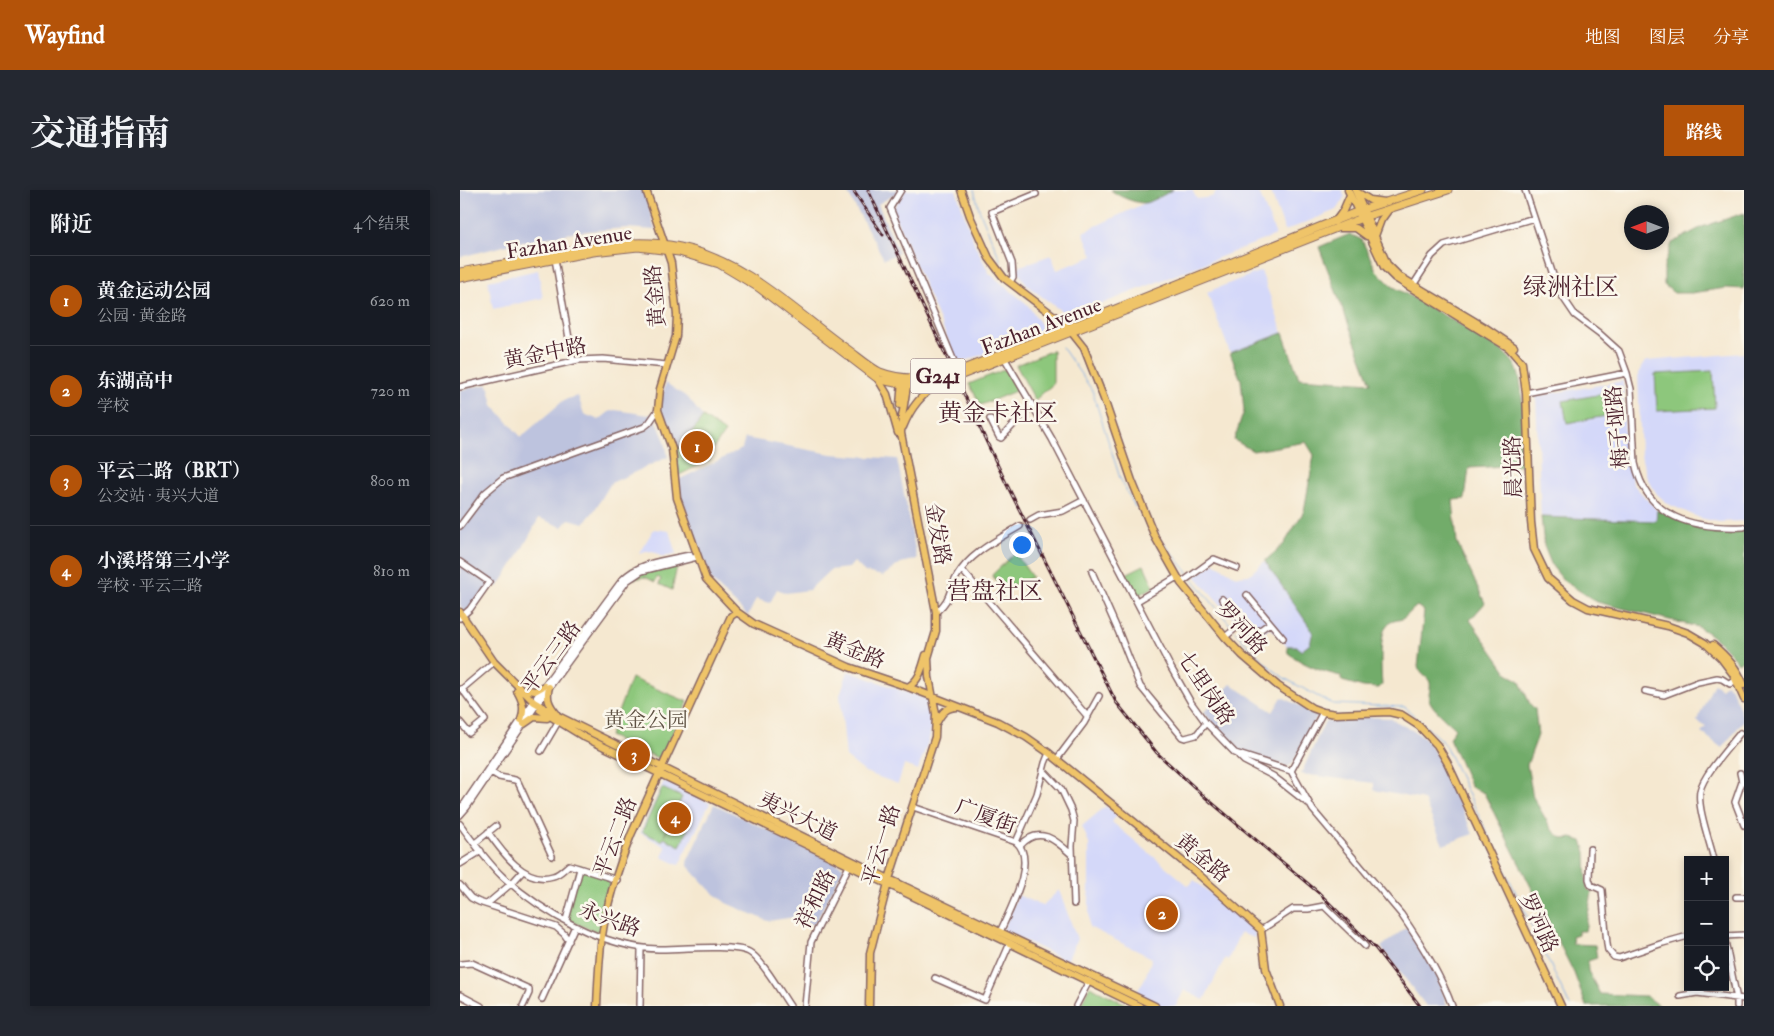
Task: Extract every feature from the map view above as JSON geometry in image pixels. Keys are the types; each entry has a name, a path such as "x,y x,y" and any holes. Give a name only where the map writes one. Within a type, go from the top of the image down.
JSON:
{"highway":[{"name":"Fazhan Avenue","path":"460,272 592,247 638,242 666,248 719,264 759,288 878,379 905,381 940,376 1070,330 1423,190"},
{"name":"Fazhan Avenue","path":"1388,205 1448,190"},
{"name":"Fazhan Avenue","path":"460,278 593,252 638,247 666,248 680,246 721,260 762,283 880,372 918,386 954,378 1006,359 1070,330"}],"main road":[{"name":"黄金路","path":"646,190 671,262 677,315 676,336 660,389 658,411 672,449 677,498 695,555 706,579 737,612 754,624 840,663 998,722 1026,737 1057,759 1197,873 1261,930"},
{"name":"罗河路","path":"961,190 970,216 989,258 1004,278 1070,330 1084,348 1138,496 1155,537 1181,584 1242,655 1296,699 1323,712 1336,714 1389,712 1402,715 1419,726 1437,745 1447,762 1561,1006"},
{"path":"1352,192 1388,205 1373,238 1356,228 1336,225 1352,192"},
{"name":"晨光路","path":"1352,192 1373,238 1388,264 1398,276 1412,287 1512,346 1526,362 1537,549 1550,576 1562,588 1589,606 1668,623 1707,640 1724,654 1744,685"},
{"path":"878,379 888,394 900,433"},
{"name":"金发路","path":"905,381 900,433 934,613 934,631 926,654 925,665 931,696"},
{"path":"900,433 908,414 917,401 940,382"},
{"name":"金发路","path":"900,433 936,612 936,631 928,658 931,696"},
{"name":"平云二路","path":"597,1006 604,938 616,880 661,771 737,612"},
{"name":"夷兴大道","path":"461,617 492,663 534,704 559,720 850,866 1000,932 1155,1006"},
{"path":"908,687 920,675 926,654"},
{"path":"1738,675 1744,665"},
{"name":"晨光路","path":"1738,675 1744,699"},
{"path":"518,689 530,692 547,687 549,704 559,720"},
{"path":"518,689 523,702 522,722"},
{"name":"平云一路","path":"887,881 935,737 937,723 931,696"},
{"name":"平云一路","path":"867,1006 870,954 887,881 932,737 934,723 931,696"},
{"path":"937,723 943,712 948,708 961,708"},
{"path":"522,722 538,716 559,720"},
{"name":"夷兴大道","path":"661,771 1139,1006"},
{"path":"1261,930 1266,970 1280,1006"},
{"name":"平云二路","path":"601,1006 604,938"}],"street":[{"path":"901,190 890,208 958,370"},
{"name":"梅子垭路","path":"1525,190 1558,290 1575,315 1619,351 1627,373 1630,389 1635,463 1640,483 1661,509 1678,518 1693,523 1727,528 1744,528"},
{"path":"1010,282 1014,276 1012,263 992,212 1036,194"},
{"path":"1412,287 1432,256 1444,245 1534,218"},
{"path":"555,259 573,361"},
{"name":"黄金中路","path":"460,387 573,361 603,359 666,365"},
{"name":"七里岗路","path":"1006,359 1084,500 1190,701 1206,723 1235,753 1291,771"},
{"path":"1528,393 1627,373"},
{"path":"990,419 999,437 1002,438 1032,405"},
{"path":"460,526 485,493 503,478 644,427 658,411"},
{"path":"1030,520 1038,515 1063,510 1084,500"},
{"path":"936,612 944,606 957,576 969,561 1020,526"},
{"name":"平云三路","path":"460,815 491,772 534,704 627,581 642,570 695,555"},
{"path":"1181,584 1214,559 1237,568"},
{"path":"460,562 489,582 470,609 461,617"},
{"path":"962,570 1088,717"},
{"path":"1092,572 1140,686 1182,737 1196,735 1206,723"},
{"path":"1137,601 1177,577"},
{"path":"1247,595 1283,638"},
{"path":"1222,600 1253,635 1270,623"},
{"path":"1225,637 1242,623"},
{"path":"460,722 470,733 485,720 461,689 492,663"},
{"path":"1645,691 1664,695 1709,680 1722,679 1730,684 1738,675"},
{"path":"1057,759 1088,717 1099,696"},
{"path":"1313,810 1291,771 1323,712"},
{"path":"541,751 559,720"},
{"name":"平云三路","path":"460,808 522,722"},
{"path":"1713,856 1700,802 1700,789 1708,774 1740,733"},
{"path":"1018,844 1037,794 1042,770 1049,753"},
{"path":"1235,753 1244,761 1272,776 1302,798 1313,810 1401,914 1443,983 1452,1006"},
{"path":"1042,770 1061,789 1074,821 1072,855 1074,904"},
{"path":"491,772 498,777 518,782 552,856"},
{"path":"1740,772 1742,782 1735,802 1744,825"},
{"name":"广厦街","path":"913,807 1018,844 1024,866 1017,893 1000,932"},
{"name":"永兴路","path":"460,824 503,876 536,903 575,926 604,938 641,948 732,948 750,952 790,1006"},
{"path":"475,843 496,826"},
{"path":"488,832 500,849 523,871 536,878 555,876 569,865 616,880"},
{"path":"1018,844 1039,835 1046,836 1055,840 1072,855"},
{"path":"1590,849 1589,879 1591,885 1602,890 1608,950 1614,957 1619,958 1684,937"},
{"path":"460,864 481,851"},
{"name":"祥和路","path":"805,1006 811,942 850,866"},
{"path":"566,920 580,868"},
{"path":"487,904 523,871"},
{"path":"460,885 471,898 556,927 569,941"},
{"path":"1736,898 1744,897"},
{"path":"1261,930 1293,910 1308,910 1324,906 1365,946"},
{"path":"542,999 575,926"},
{"path":"1729,936 1744,935"},
{"path":"935,978 985,1000 1010,943"},
{"path":"1726,946 1737,999 1736,1006"},
{"path":"640,1006 641,948"},
{"path":"460,964 472,963 528,989 529,993 522,1006"},
{"path":"1076,1006 1089,981"},
{"path":"1680,996 1697,993 1737,999 1744,998"},
{"path":"460,995 481,1006"}],"shaded area":[{"path":"460,190 644,190 655,230 627,228 576,232 508,245 460,257"},
{"path":"846,190 898,190 899,192 878,204 899,253 884,259"},
{"path":"904,190 956,190 974,243 989,273 1027,304 1047,333 958,363 892,210 904,193"},
{"path":"1173,190 1192,190 1197,199 1212,197 1218,190 1258,190 1276,235 1069,317 1028,286 1015,268 1051,255 1057,270 1093,256 1083,232"},
{"path":"1270,190 1342,190 1345,197 1336,210 1285,231"},
{"path":"538,270 543,298 493,309 488,281"},
{"path":"1261,271 1283,333 1230,353 1207,292"},
{"path":"1744,353 1744,521 1719,522 1700,518 1668,504 1657,494 1647,478 1641,456 1638,373 1646,361"},
{"path":"1623,381 1625,444 1633,484 1657,510 1656,521 1541,517 1536,396"},
{"path":"666,383 688,398 703,417 683,445 674,451 661,411 661,400"},
{"path":"488,384 493,405 521,437 564,400 578,396 584,414 599,420 615,410 649,415 653,413 665,441 668,457 611,483 594,511 584,523 569,519 562,527 539,518 520,553 498,587 493,584 467,618 460,605 460,390"},
{"path":"745,438 831,454 897,459 917,559 901,563 883,576 865,572 854,562 849,568 830,570 809,590 786,593 777,589 770,603 756,599 748,616 708,577 680,493 678,480 742,449"},
{"path":"654,529 669,531 676,554 662,557 653,551 639,553"},
{"path":"1265,561 1313,632 1310,644 1301,652 1297,646 1287,646 1270,627 1253,640 1195,576 1214,563 1236,576 1249,575"},
{"path":"848,671 928,700 931,722 930,736 918,770 904,765 898,784 865,772 846,757 840,695"},
{"path":"1714,683 1721,689 1726,684 1732,689 1744,720 1722,748 1701,732 1706,727 1697,721"},
{"path":"1231,684 1273,712 1282,697 1318,715 1292,764 1287,767 1239,752 1227,743 1204,712"},
{"path":"1368,717 1390,718 1424,737 1442,763 1473,834 1443,845 1424,800 1374,790 1374,783 1301,774 1325,721"},
{"path":"664,781 710,803 679,865 662,857 666,847 640,833"},
{"path":"714,804 844,867 814,925 795,917 768,921 726,903 709,889 688,866 687,862"},
{"path":"1106,806 1117,815 1112,822 1189,886 1194,880 1252,928 1256,935 1254,938 1240,933 1228,960 1225,958 1204,1000 1184,990 1176,1006 1161,1006 1136,994 1145,978 1152,958 1089,927 1089,843 1082,826"},
{"path":"1059,890 1077,939 1067,961 1003,930 1018,895 1042,906"},
{"path":"1408,926 1440,981 1447,1006 1426,1006 1381,947"}],"green space":[{"path":"1111,190 1173,190 1144,203 1126,199"},
{"path":"1744,213 1744,289 1726,288 1692,293 1674,293 1664,285 1664,266 1672,243 1702,227"},
{"path":"1350,234 1362,240 1376,270 1392,286 1494,344 1516,367 1521,386 1524,465 1469,468 1465,499 1453,500 1457,543 1485,603 1470,620 1509,675 1519,680 1530,704 1535,709 1538,735 1527,765 1533,797 1552,830 1563,839 1572,838 1582,841 1586,852 1587,889 1592,892 1585,931 1578,931 1578,934 1572,936 1573,944 1595,945 1597,958 1588,961 1588,971 1600,994 1646,996 1660,1006 1586,1006 1574,973 1484,793 1471,787 1449,738 1455,728 1430,703 1429,681 1418,667 1424,611 1417,606 1404,618 1392,621 1384,630 1381,662 1382,685 1379,688 1363,687 1342,681 1341,676 1313,668 1288,653 1287,646 1297,646 1301,651 1310,644 1313,632 1265,561 1284,544 1304,511 1314,455 1306,442 1253,451 1234,440 1244,411 1241,380 1230,353 1283,333 1299,378 1371,383 1319,247"},
{"path":"1053,350 1053,384 1035,400 1016,365"},
{"path":"1006,369 1018,390 981,405 969,384"},
{"path":"1713,371 1715,408 1657,411 1655,374"},
{"path":"1603,394 1606,416 1567,423 1563,401"},
{"path":"703,417 725,432 713,449 710,460 677,476 674,451 683,445"},
{"path":"1657,510 1687,523 1715,531 1744,530 1744,659 1738,663 1710,634 1698,627 1597,602 1564,581 1552,566 1544,546 1541,517 1656,521"},
{"path":"1015,553 1032,577 1003,590 992,575"},
{"path":"1144,565 1154,587 1136,596 1126,574"},
{"path":"677,566 672,590 659,584 661,579 657,577 655,582 645,577 634,579 643,573"},
{"name":"黄金公园","path":"631,678 688,702 660,759 609,736"},
{"path":"662,788 682,797 664,836 672,822 688,830 680,846 664,838 662,841 642,832"},
{"path":"579,865 612,876 604,906 600,933 565,917"},
{"path":"1090,986 1130,1006 1080,1006"}],"waterway":[{"path":"974,190 980,212 1001,261"},
{"path":"1037,307 1048,320"},
{"path":"1062,347 1092,390 1120,478 1135,507"},
{"path":"1164,543 1190,575"},
{"path":"1192,578 1233,628"},
{"path":"1235,631 1271,668 1284,678 1317,696 1333,704 1405,707 1444,743 1570,1006"}],"tunnel":[{"path":"1020,526 1030,520"}],"railway":[{"path":"853,190 883,235"},
{"path":"868,190 1006,483 1116,702 1157,753 1205,797 1319,893 1376,949 1420,1006"}],"place":[{"name":"黄金运动公园","path":"697,447"},
{"name":"平云二路（BRT）","path":"634,755"},
{"name":"小溪塔第三小学","path":"675,818"},
{"name":"东湖高中","path":"1162,914"}],"district":[{"name":"绿洲社区","path":"1571,287"},
{"name":"黄金卡社区","path":"998,413"},
{"name":"营盘社区","path":"995,591"}]}
